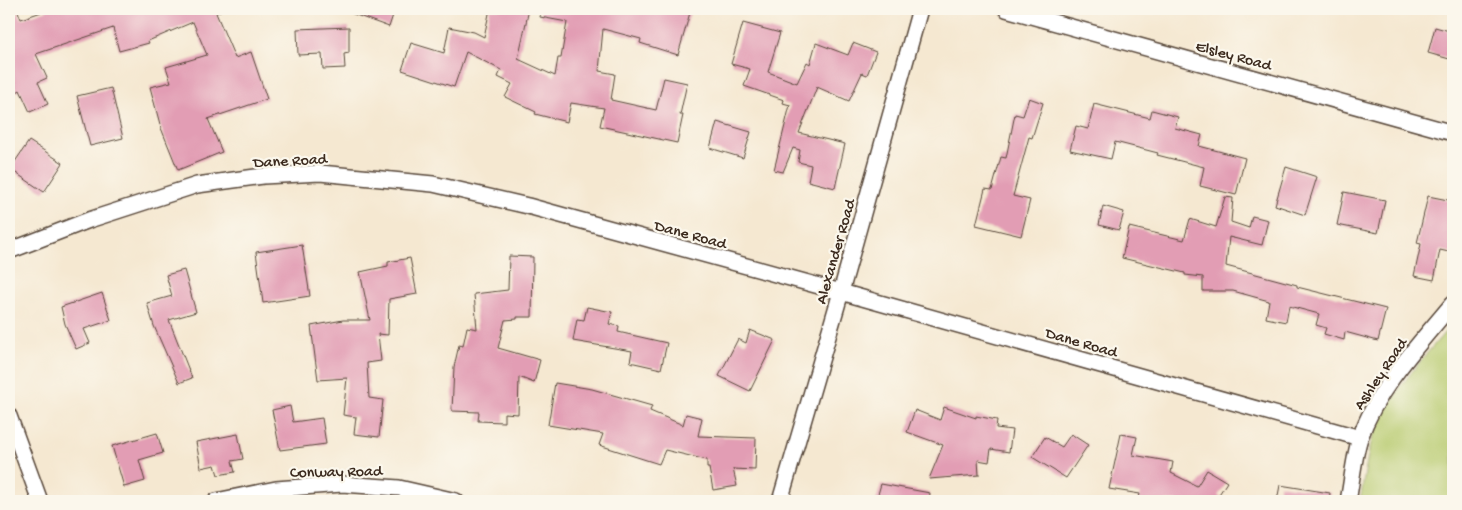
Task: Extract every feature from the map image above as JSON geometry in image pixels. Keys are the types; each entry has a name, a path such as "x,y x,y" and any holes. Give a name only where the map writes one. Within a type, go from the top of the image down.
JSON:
{"street":[{"name":"Alexander Road","path":"780,501 920,9"},
{"name":"Elsley Road","path":"1006,9 1453,133"},
{"name":"Dane Road","path":"9,251 89,220 197,185 263,176 320,172 433,184 528,206 1360,438"},
{"name":"Ashley Road","path":"1348,501 1360,438 1375,405 1398,371 1453,303"},
{"path":"9,416 40,501"},
{"name":"Conway Road","path":"216,501 276,489 342,484 399,488 456,501"}],"green space":[{"path":"1453,323 1453,501 1360,501 1372,440 1386,408 1418,364"}],"building":[{"path":"9,9 17,9 21,19 50,9 224,9 216,13 235,58 251,52 267,99 208,119 222,152 178,170 161,128 150,87 171,82 166,67 207,55 193,22 148,41 149,43 119,51 113,28 36,54 47,78 38,82 48,104 30,112 20,90 17,92 9,75"},
{"path":"345,9 395,9 389,27 345,11"},
{"path":"490,9 529,9 518,59 555,76 558,58 561,58 567,22 540,17 541,9 691,9 678,55 640,43 641,39 603,29 599,71 615,74 611,100 656,110 664,78 687,83 680,115 683,115 677,143 600,126 604,108 571,103 567,122 535,114 536,112 505,97 512,84 498,77 501,70 466,52 454,87 402,70 411,43 444,53 449,27 474,32 484,37"},
{"path":"743,23 780,33 768,72 797,83 807,62 810,64 816,43 848,55 853,43 876,52 867,75 862,73 849,101 817,87 799,133 845,144 835,188 808,181 811,165 798,162 800,150 793,148 783,172 774,170 790,105 783,103 784,100 744,86 750,69 731,64"},
{"path":"349,27 349,53 344,54 345,68 323,69 322,54 298,55 297,29"},
{"path":"1435,27 1453,32 1453,60 1428,53"},
{"path":"111,88 123,138 90,146 77,96"},
{"path":"1029,98 1043,103 1032,138 1029,137 1013,196 1030,200 1021,236 976,225 985,189 992,190 1001,157 1006,158 1015,114 1023,116"},
{"path":"1094,104 1150,118 1152,110 1178,117 1175,128 1202,135 1199,146 1245,158 1236,195 1200,186 1204,167 1157,155 1158,153 1115,142 1111,159 1070,150 1076,126 1088,129"},
{"path":"717,122 751,132 743,158 710,148"},
{"path":"29,141 63,163 44,192 10,169"},
{"path":"1286,167 1317,177 1305,215 1275,205"},
{"path":"1344,192 1385,200 1378,233 1337,225"},
{"path":"1428,196 1453,201 1453,253 1440,250 1434,280 1414,276 1421,244 1417,243"},
{"path":"1225,197 1233,198 1231,222 1249,228 1252,216 1268,220 1262,245 1229,237 1226,266 1297,285 1297,287 1386,309 1378,341 1345,332 1344,340 1324,334 1326,328 1316,325 1319,314 1289,306 1286,322 1266,318 1269,301 1233,291 1203,291 1203,277 1185,275 1185,273 1122,258 1129,227 1184,240 1190,219 1216,227"},
{"path":"1103,206 1124,212 1119,230 1099,225"},
{"path":"302,245 310,296 263,303 256,252"},
{"path":"509,256 533,257 532,317 517,317 517,319 505,320 498,348 540,360 534,383 519,377 518,414 504,413 504,422 478,421 479,412 452,411 454,367 459,345 463,346 467,327 477,329 474,294 508,290"},
{"path":"410,258 417,294 389,299 388,335 378,334 381,361 367,363 369,398 383,400 379,437 354,434 356,417 343,415 347,378 318,380 311,326 343,320 370,320 360,272 388,266 388,262"},
{"path":"184,270 196,312 169,320 192,378 179,383 154,326 147,303 172,296 166,275"},
{"path":"102,293 111,320 84,329 90,343 76,349 65,324 61,307"},
{"path":"587,307 612,312 609,324 619,326 618,332 667,343 661,369 630,362 632,351 573,341 577,319 584,320"},
{"path":"750,330 775,340 750,391 719,376 738,339 746,343"},
{"path":"555,383 592,389 652,406 650,411 683,425 686,414 702,418 698,436 756,438 755,470 733,469 737,486 713,490 709,468 707,468 707,460 665,450 659,464 599,445 603,434 548,425"},
{"path":"290,406 293,422 322,418 326,444 280,450 272,410"},
{"path":"944,407 976,418 976,416 997,420 996,428 1012,430 1009,452 991,449 989,462 978,460 979,475 929,479 943,445 907,432 915,410 940,420"},
{"path":"157,433 163,453 139,460 145,481 124,487 112,446"},
{"path":"238,434 243,459 232,461 235,472 218,475 215,465 201,468 196,442"},
{"path":"1071,434 1088,445 1066,478 1032,457 1045,437 1062,447"},
{"path":"1121,434 1137,437 1133,455 1173,462 1171,473 1197,486 1207,470 1227,482 1218,496 1227,501 1138,501 1140,494 1109,489"},
{"path":"881,484 930,493 929,501 876,501"},
{"path":"1280,485 1330,493 1329,501 1277,501"}]}
